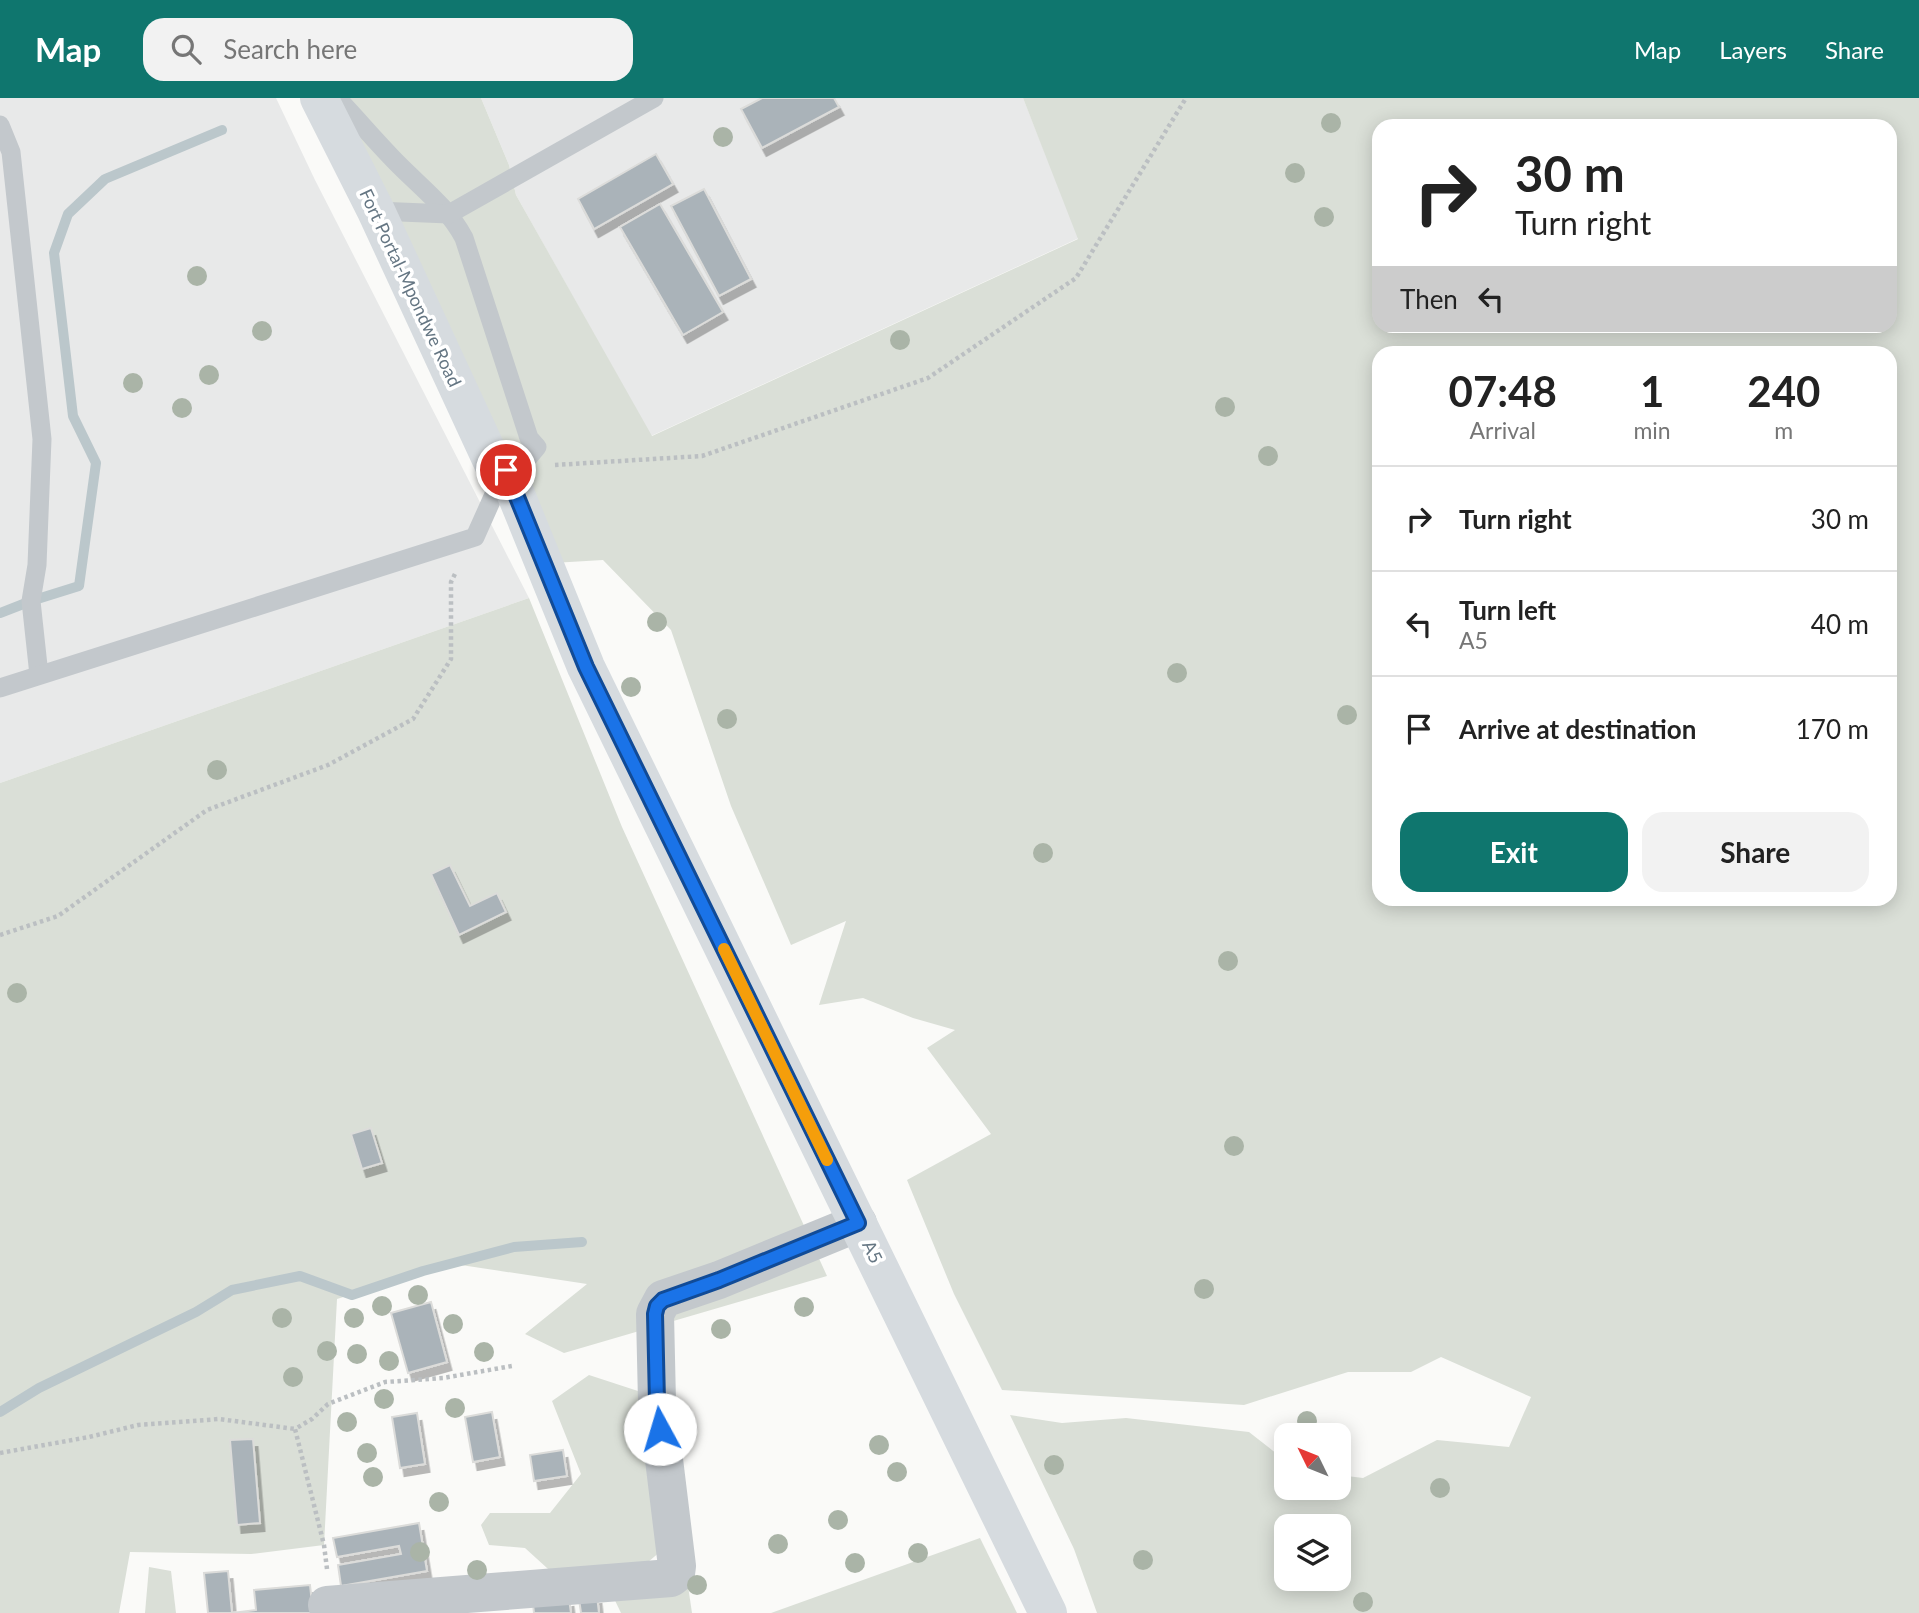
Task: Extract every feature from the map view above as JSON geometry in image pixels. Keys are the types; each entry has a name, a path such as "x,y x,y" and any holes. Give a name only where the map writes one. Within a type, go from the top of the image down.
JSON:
{"highway":[{"name":"Fort Portal-Mpondwe Road","path":"319,98 497,462"},
{"name":"A5","path":"497,462 586,667 1048,1613"}],"street":[{"path":"327,1605 671,1578 676,1574 677,1566 657,1402 657,1306 663,1300 858,1223"}],"lane":[{"path":"0,688 475,537 497,462 507,464 518,459 527,459 537,447 529,438 464,238 449,214 337,98"},
{"path":"376,211 449,214 654,98"},
{"path":"0,125 11,152 43,439 37,565 31,600 39,676"}],"path":[{"path":"550,465 702,456 928,378 1076,278 1186,98"},
{"path":"0,935 58,916 207,810 328,765 413,719 451,659 451,582 475,537"},
{"path":"0,1453 138,1425 219,1419 295,1429 312,1419 328,1404 385,1382 443,1378 512,1366"},
{"path":"295,1429 327,1560 327,1605"}],"shaded area":[{"path":"0,98 276,98 315,180 529,598 0,783"},
{"path":"324,98 481,98 509,165 516,195 652,436 1078,239 1023,98 1919,98 1919,1613 1097,1613 1074,1549 1010,1415 1062,1423 1126,1418 1249,1432 1274,1452 1274,1500 1351,1500 1351,1476 1363,1478 1437,1440 1509,1447 1531,1397 1441,1357 1411,1372 1348,1372 1244,1405 1002,1390 954,1294 907,1180 991,1134 927,1048 955,1030 913,1018 863,998 819,1005 846,921 791,945 731,806 671,630 603,560 536,564"},
{"path":"481,98 1023,98 1079,238 651,436 516,195 509,165"},
{"path":"529,598 622,827 827,1276 564,1353 525,1334 587,1284 461,1265 456,1262 337,1299 324,1545 251,1554 130,1552 119,1613 0,1613 0,783"},
{"path":"589,1375 641,1392 661,1551 634,1574 558,1578 525,1548 489,1545 481,1525 490,1513 550,1513 581,1474 552,1401"},
{"path":"980,1538 1017,1613 771,1613"},
{"path":"149,1567 171,1571 176,1613 145,1613"},
{"path":"688,1586 692,1613 621,1613 610,1590"}],"building":[{"path":"762,98 834,98 839,107 762,148 741,109"},
{"path":"656,154 673,184 594,229 578,199"},
{"path":"704,189 751,279 719,296 671,206"},
{"path":"660,204 723,312 683,335 620,227"},
{"path":"450,865 470,906 497,893 506,912 459,935 431,874"},
{"path":"371,1128 382,1163 362,1169 351,1134"},
{"path":"431,1302 447,1362 408,1373 391,1313"},
{"path":"492,1412 500,1457 473,1462 465,1417"},
{"path":"417,1413 425,1464 400,1468 392,1417"},
{"path":"253,1439 260,1523 237,1525 230,1440"},
{"path":"563,1450 567,1476 534,1481 530,1455"},
{"path":"419,1523 427,1571 341,1586 338,1565 401,1554 399,1546 337,1557 333,1538"},
{"path":"228,1571 232,1613 208,1613 204,1573"},
{"path":"310,1585 313,1613 232,1613 256,1610 254,1590"},
{"path":"597,1596 599,1613 581,1613 579,1599"},
{"path":"569,1599 571,1613 534,1613 533,1604"}],"waterway":[{"path":"0,613 79,586 96,463 73,416 54,253 68,214 105,179 222,130"},
{"path":"0,1412 39,1388 196,1312 232,1290 300,1276 352,1295 423,1271 514,1247 582,1242"}],"slow traffic":[{"path":"724,949 827,1160"}],"route":[{"path":"506,470 586,667 858,1223 663,1300 657,1306 657,1402 660,1429"}]}
